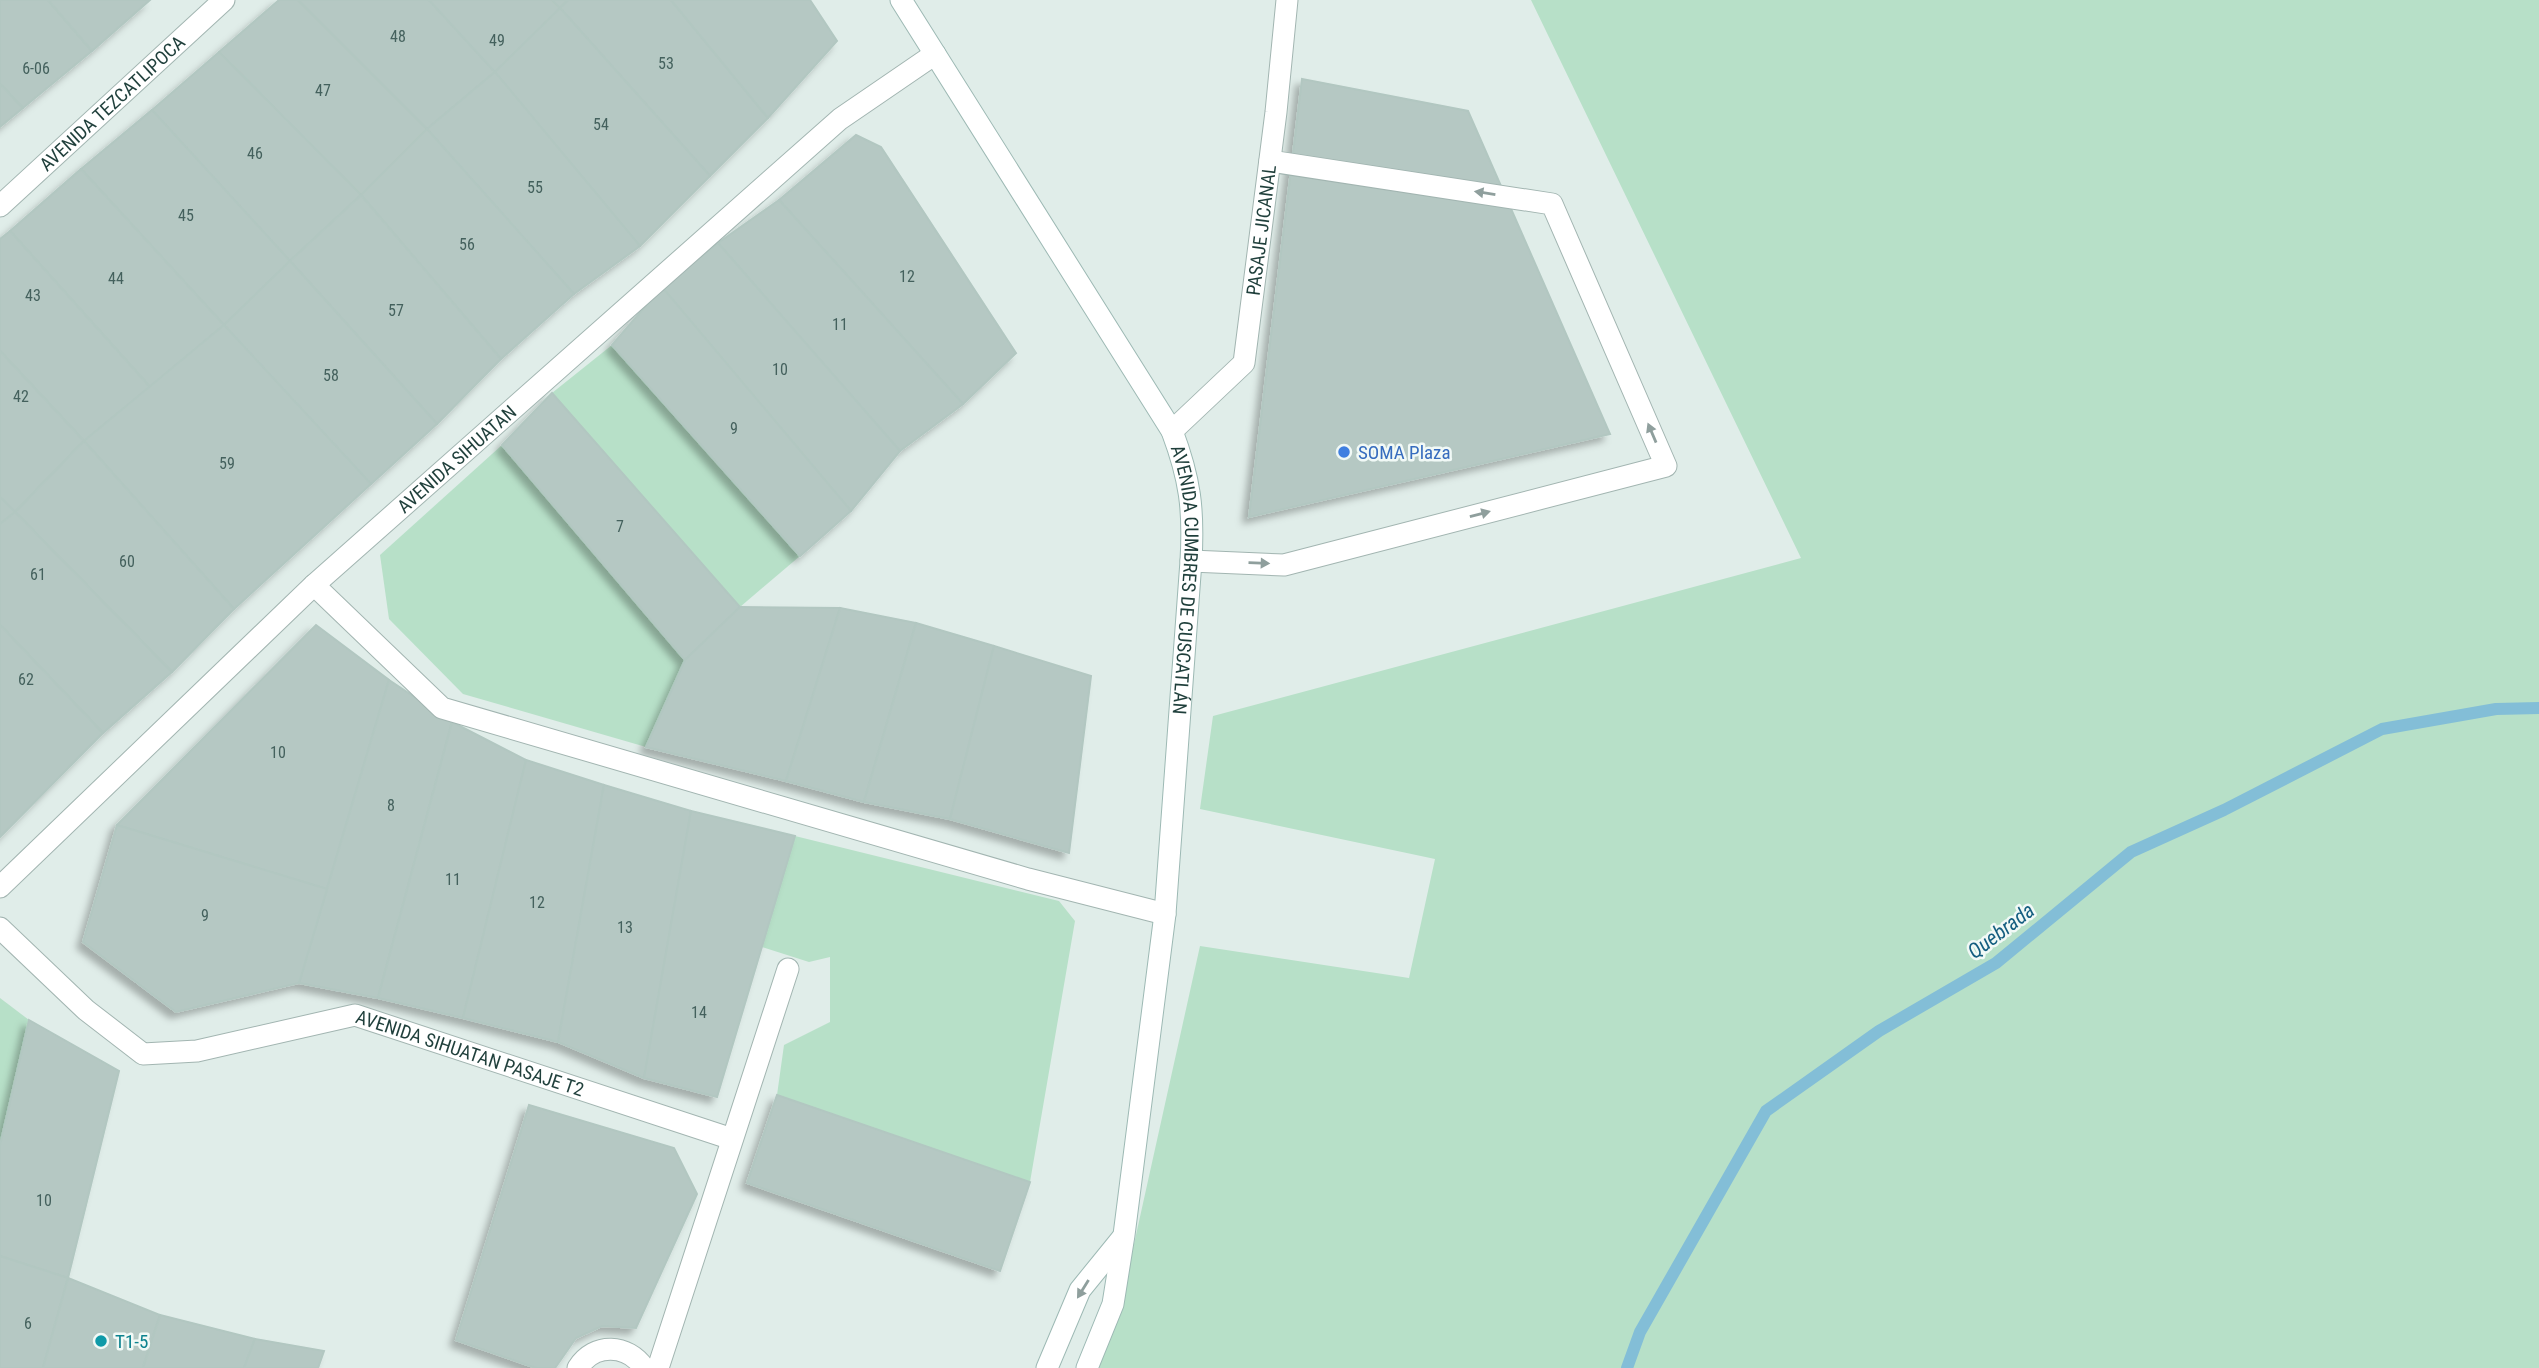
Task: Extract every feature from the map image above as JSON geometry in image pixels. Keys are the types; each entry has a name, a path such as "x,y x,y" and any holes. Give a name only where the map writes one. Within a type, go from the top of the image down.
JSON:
{"street":[{"name":"AVENIDA TEZCATLIPOCA","path":"0,206 224,0"},
{"name":"AVENIDA CUMBRES DE CUSCATLÁN","path":"901,0 1172,431 1183,462 1191,499 1191,561 1165,914 1113,1304 1087,1368"},
{"name":"PASAJE JICANAL","path":"1172,431 1244,363 1287,0"},
{"name":"AVENIDA SIHUATAN","path":"0,887 314,585 840,119 934,54"},
{"path":"1191,561 1284,565 1666,466 1552,204 1270,161"},
{"path":"314,585 442,708 1028,879 1165,914"},
{"name":"AVENIDA SIHUATAN PASAJE T2","path":"0,928 86,1010 143,1054 197,1051 355,1015 732,1139"},
{"path":"658,1368 788,969"},
{"path":"1047,1368 1080,1290 1124,1235"},
{"path":"578,1368 582,1361 595,1352 609,1349 624,1351 638,1358 644,1368"}],"green space":[{"path":"1531,0 2539,0 2539,1368 1092,1368 1130,1262 1200,946 1409,978 1435,859 1200,809 1213,716 1801,558"},
{"path":"612,345 800,556 740,607 552,393"},
{"path":"502,445 685,660 646,747 463,694 389,619 380,555"},
{"path":"795,836 1059,901 1075,921 1030,1182 777,1095 784,1045 830,1022 830,957 809,962 762,947"},
{"path":"0,998 29,1020 0,1145"}],"building":[{"path":"0,0 48,0 92,51 23,108 0,84"},
{"path":"48,0 150,0 92,51"},
{"path":"279,0 298,0 427,129 361,195 219,52"},
{"path":"298,0 429,0 495,72 427,129"},
{"path":"429,0 552,0 560,8 495,72"},
{"path":"552,0 568,0 560,8"},
{"path":"568,0 671,0 768,118 710,176 560,8"},
{"path":"671,0 810,0 837,41 768,118"},
{"path":"560,8 710,176 640,246 495,72"},
{"path":"219,52 361,195 290,261 152,110"},
{"path":"495,72 640,246 574,294 427,129"},
{"path":"1302,79 1468,111 1610,434 1249,517"},
{"path":"0,84 23,108 0,127"},
{"path":"152,110 290,261 224,325 81,169"},
{"path":"427,129 574,294 501,359 361,195"},
{"path":"856,135 881,147 1016,353 963,404 779,200"},
{"path":"81,169 224,325 150,387 10,231"},
{"path":"361,195 501,359 437,424 290,261"},
{"path":"779,200 963,404 900,451 718,243"},
{"path":"10,231 150,387 84,441 0,351 0,239"},
{"path":"718,243 900,451 851,511 662,287"},
{"path":"290,261 437,424 371,484 224,325"},
{"path":"662,287 851,511 800,556 612,345"},
{"path":"224,325 371,484 234,609 84,441"},
{"path":"0,351 84,441 15,512 0,497"},
{"path":"552,393 740,607 685,660 502,445"},
{"path":"84,441 234,609 172,672 15,512"},
{"path":"0,497 15,512 0,524"},
{"path":"15,512 172,672 103,733 0,625 0,524"},
{"path":"740,607 840,608 786,781 646,747 685,660"},
{"path":"840,608 916,623 864,802 786,781"},
{"path":"916,623 994,646 950,819 864,802"},
{"path":"0,625 103,733 0,837"},
{"path":"316,625 389,680 327,889 117,825"},
{"path":"994,646 1091,676 1069,853 950,819"},
{"path":"389,680 452,722 378,998 299,983"},
{"path":"452,722 526,760 463,1018 378,998"},
{"path":"526,760 604,785 558,1042 463,1018"},
{"path":"604,785 691,811 644,1078 558,1042"},
{"path":"691,811 795,836 717,1097 644,1078"},
{"path":"117,825 327,889 299,983 176,1012 83,942"},
{"path":"29,1020 119,1071 68,1278 0,1256 0,1145"},
{"path":"777,1095 1030,1182 1000,1271 747,1183"},
{"path":"529,1105 674,1148 697,1194 636,1328 602,1326 576,1338 555,1368 536,1368 456,1340"},
{"path":"0,1256 68,1278 43,1368 0,1368"},
{"name":"T1-5","path":"68,1278 160,1315 143,1368 43,1368"},
{"path":"160,1315 255,1339 244,1368 143,1368"},
{"path":"255,1339 324,1351 318,1368 244,1368"}],"waterway":[{"name":"Quebrada","path":"1627,1368 1640,1332 1766,1111 1879,1031 1996,963 2131,852 2224,810 2382,729 2496,709 2539,708"}],"place":[{"name":"SOMA Plaza","path":"1344,452"},
{"name":"T1-5","path":"101,1341"}]}
